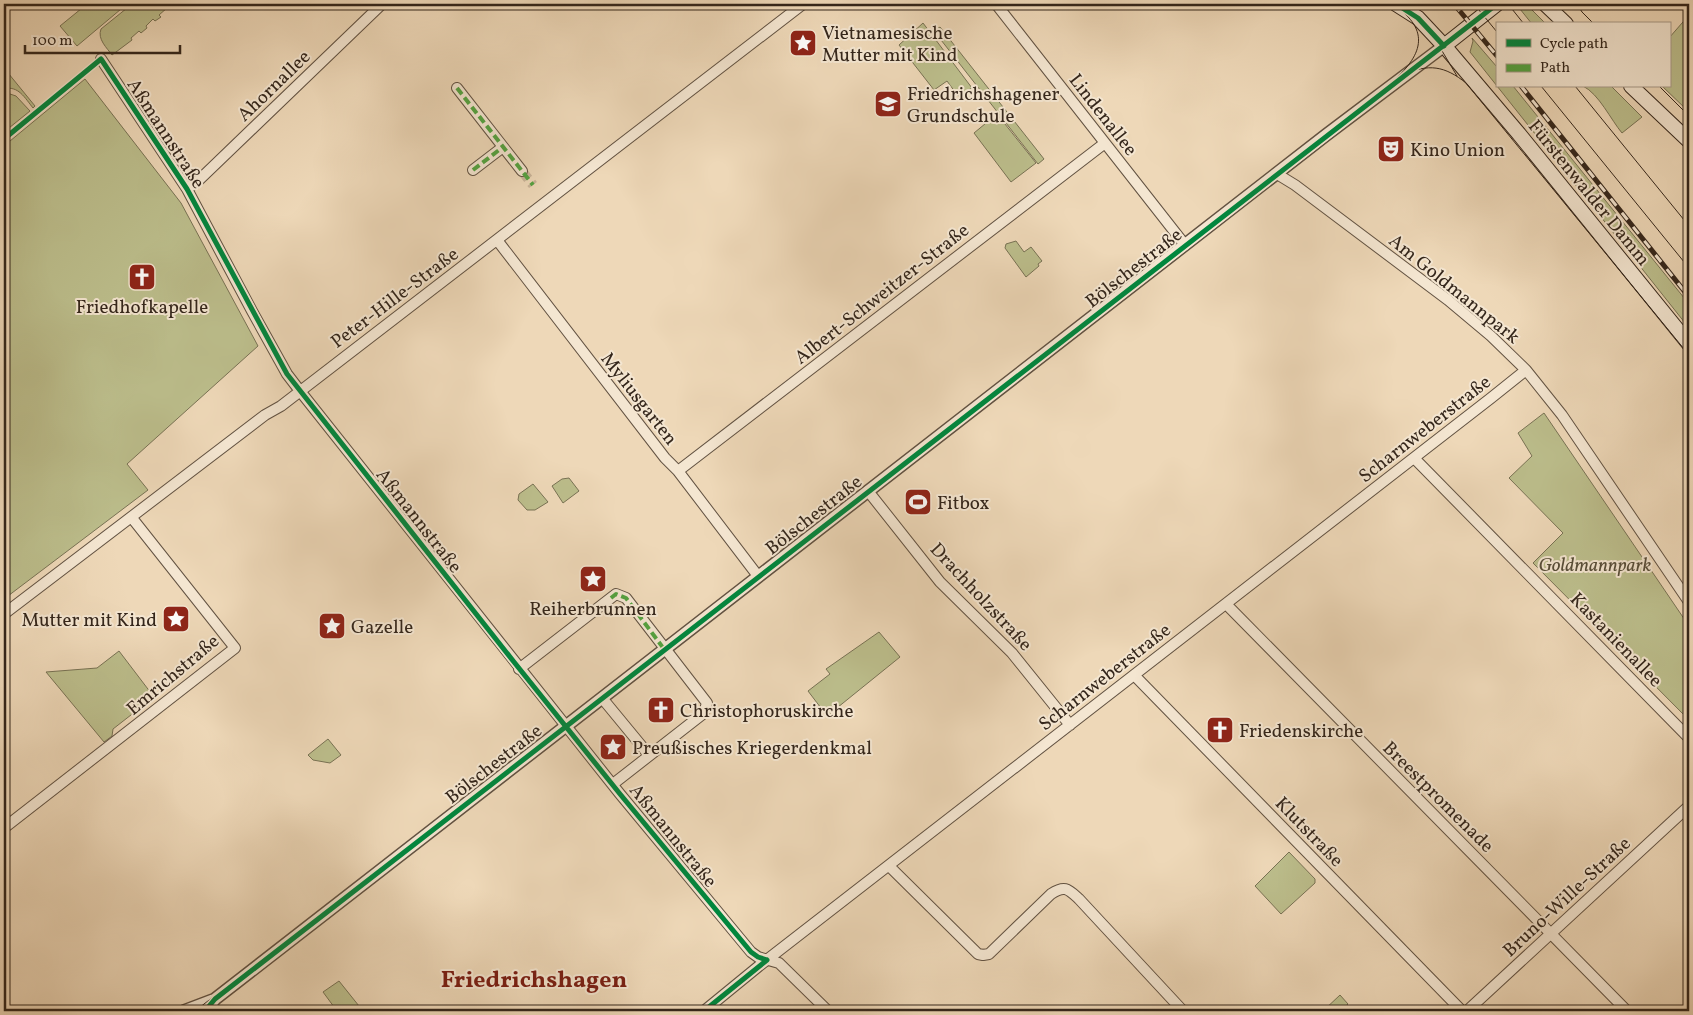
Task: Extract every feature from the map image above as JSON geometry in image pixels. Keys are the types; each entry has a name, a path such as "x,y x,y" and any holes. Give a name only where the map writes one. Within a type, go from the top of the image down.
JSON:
{"main road":[{"name":"Fürstenwalder Damm","path":"1396,4 1418,18 1444,46 1519,134 1689,344"},
{"path":"1444,46 1497,4"},
{"path":"1545,4 1564,22"},
{"path":"1633,88 1689,141"}],"street":[{"name":"Ahornallee","path":"187,189 196,183 382,4"},
{"name":"Peter-Hille-Straße","path":"4,614 265,415 281,406 803,4"},
{"name":"Lindenallee","path":"996,4 1185,245"},
{"name":"Bölschestraße","path":"204,1011 214,999 1444,46"},
{"name":"Aßmannstraße","path":"100,59 187,189 287,374 565,726 751,952 758,958 779,963 828,1011"},
{"path":"457,88 522,171"},
{"name":"Albert-Schweitzer-Straße","path":"678,471 1105,143"},
{"path":"473,170 503,147"},
{"name":"Am Goldmannpark","path":"1277,174 1295,185 1448,300 1491,336 1526,370 1562,415 1689,602"},
{"name":"Myliusgarten","path":"497,240 664,458 678,471 758,576"},
{"name":"Scharnweberstraße","path":"704,1011 1526,370"},
{"name":"Kastanienallee","path":"1414,458 1689,738"},
{"name":"Drachholzstraße","path":"868,491 940,582 1025,668 1070,725"},
{"name":"Emrichstraße","path":"4,828 235,648 132,518"},
{"path":"520,669 616,594 626,598 707,703 704,713 613,784"},
{"name":"Breestpromenade","path":"1226,604 1628,1011"},
{"name":"Klutstraße","path":"1134,675 1462,1011"},
{"path":"602,698 649,755"},
{"name":"Bruno-Wille-Straße","path":"1467,1011 1689,806"},
{"path":"889,866 978,954 983,955 989,954 1052,894 1060,888 1066,889 1079,899 1183,1011"},
{"name":"Bölschestraße","path":"184,1011 214,999"}],"green space":[{"path":"87,4 127,4 77,46 60,26"},
{"path":"132,4 175,5 169,9 167,8 159,15 161,17 155,21 153,19 146,26 147,28 141,33 139,31 131,38 132,40 112,55 101,40 101,29"},
{"path":"1516,4 1529,7 1544,22 1530,22"},
{"path":"1689,15 1689,112 1664,88 1670,88 1670,37"},
{"path":"923,23 972,88 958,96 947,81 934,90 899,45"},
{"path":"940,27 1044,159 1038,164 934,31"},
{"path":"1472,38 1496,66 1496,85 1470,52"},
{"path":"4,68 35,106 33,108 17,91 9,88 4,89"},
{"path":"85,79 181,203 258,346 127,464 148,490 4,599 4,146"},
{"path":"1499,88 1515,88 1689,304 1689,328"},
{"path":"1586,88 1613,88 1642,117 1622,133"},
{"path":"7,93 16,96 30,111 4,132 4,95"},
{"path":"997,114 1036,163 1011,182 974,133"},
{"path":"1016,241 1024,252 1031,247 1042,261 1026,277 1005,248 1006,244"},
{"name":"Goldmannpark","path":"1544,413 1689,626 1689,720 1533,563 1563,533 1509,478 1532,456 1518,433"},
{"path":"569,478 579,491 563,503 552,486 562,479"},
{"path":"533,484 548,502 535,510 527,510 518,500 519,494"},
{"path":"879,632 900,657 827,716 808,691 830,674 826,669"},
{"path":"119,651 154,697 113,729 112,736 104,742 46,672 97,668"},
{"path":"328,739 341,755 330,763 313,760 308,755"},
{"path":"1289,852 1315,879 1315,883 1281,914 1255,886"},
{"path":"339,981 363,1011 337,1011 323,992"},
{"path":"1340,995 1348,1004 1340,1011 1323,1011"}],"tunnel":[{"path":"522,171 533,185"}],"tram line":[{"path":"1474,4 1496,31"},
{"path":"1508,4 1522,22"},
{"path":"1577,4 1592,22"},
{"path":"195,1011 1391,83 1410,63 1416,53 1418,44 1418,34 1414,24 1394,5"},
{"path":"1411,14 1432,34 1457,76"},
{"path":"1404,75 1421,69 1436,68 1451,73 1466,83 1689,355"},
{"path":"1543,88 1689,268"},
{"path":"1577,88 1689,226"},
{"path":"1661,88 1689,116"}],"railway":[{"path":"1454,4 1496,55"},
{"path":"1523,88 1689,297"}],"marked path":[{"path":"457,88 533,185"},
{"path":"473,170 503,147"},
{"path":"611,598 616,594 626,598 664,649"}],"cycle path":[{"path":"1396,4 1418,18 1444,46"},
{"path":"205,1011 215,999 1497,4"},
{"path":"4,139 101,59 187,189 287,374 620,794 751,952 767,960"},
{"path":"704,1011 767,960"}],"place":[{"name":"Vietnamesische Mutter mit Kind","path":"803,43"},
{"name":"Friedrichshagener Grundschule","path":"888,104"},
{"name":"Kino Union","path":"1391,149"},
{"name":"Friedhofkapelle","path":"142,277"},
{"name":"Fitbox","path":"918,502"},
{"name":"Reiherbrunnen","path":"593,579"},
{"name":"Mutter mit Kind","path":"176,619"},
{"name":"Gazelle","path":"332,626"},
{"name":"Christophoruskirche","path":"661,710"},
{"name":"Friedenskirche","path":"1220,730"},
{"name":"Preußisches Kriegerdenkmal","path":"613,747"}],"district":[{"name":"Friedrichshagen","path":"534,979"}]}
